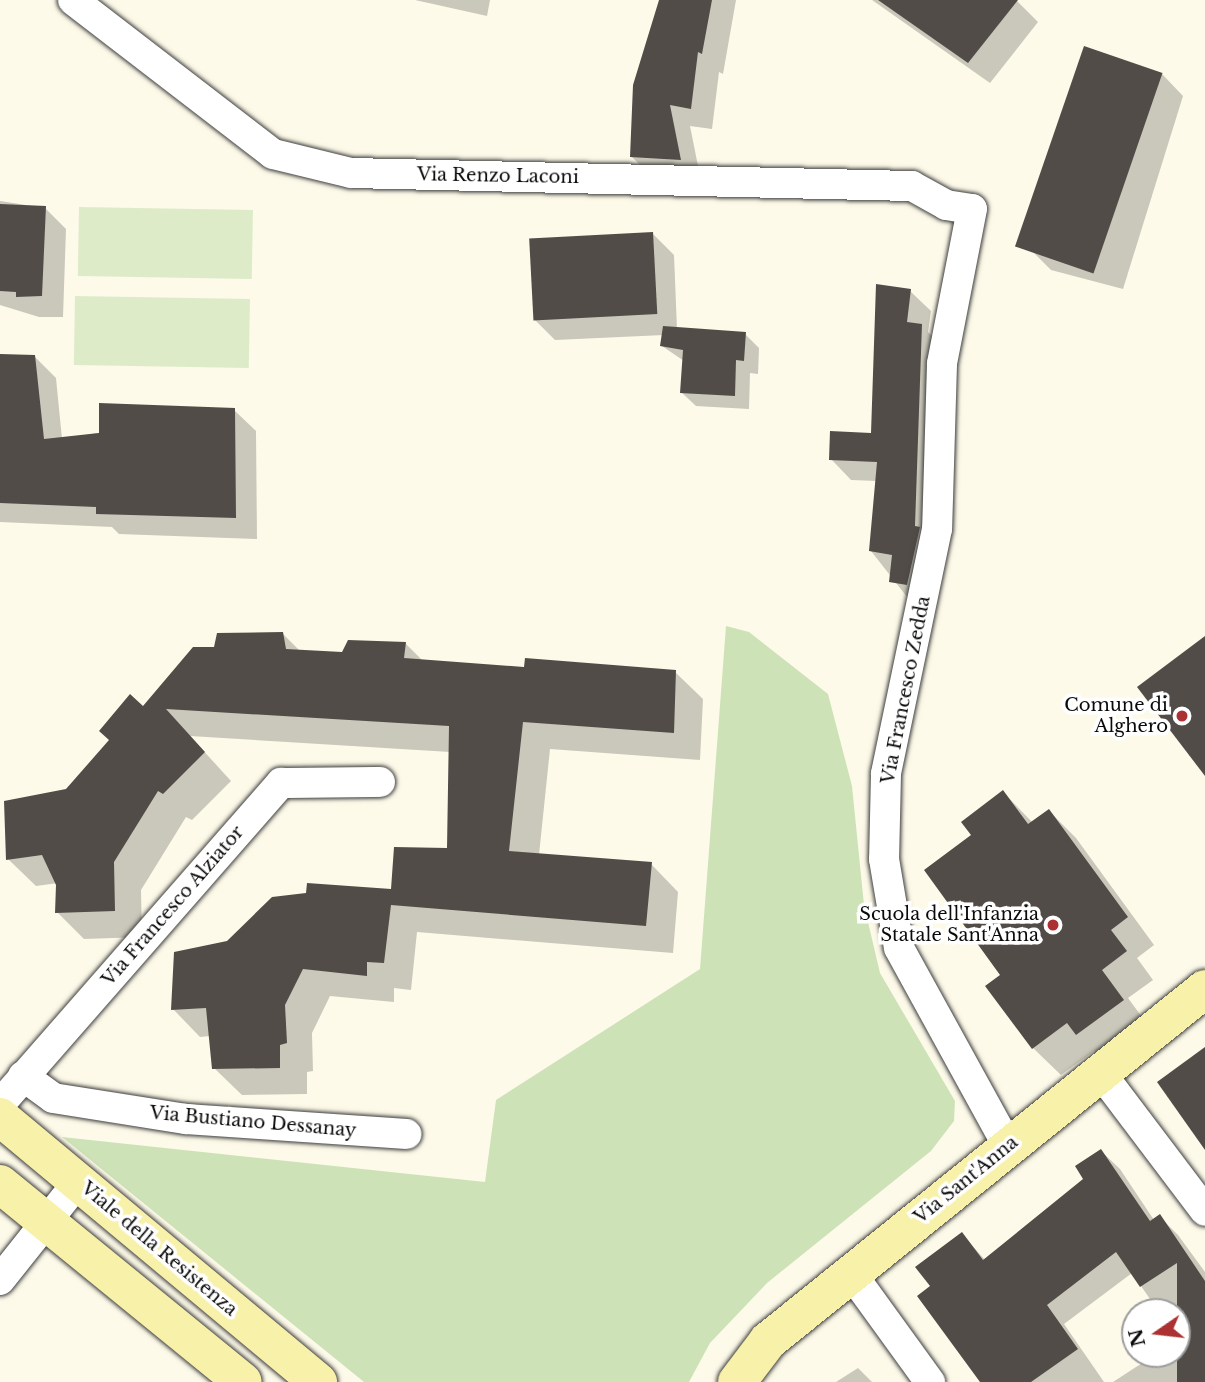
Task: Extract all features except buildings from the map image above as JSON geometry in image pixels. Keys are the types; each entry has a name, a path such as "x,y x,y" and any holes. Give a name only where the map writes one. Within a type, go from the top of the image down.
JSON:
{"main road":[{"name":"Via Sant'Anna","path":"737,1382 768,1340 1205,989"},
{"name":"Viale della Resistenza","path":"0,1117 318,1382"},
{"path":"0,1184 243,1382"}],"street":[{"name":"Via Renzo Laconi","path":"74,0 273,154 351,173 912,186 946,205 972,209"},
{"name":"Via Francesco Zedda","path":"972,209 942,364 937,529 886,774 884,859 899,948 1008,1146"},
{"name":"Via Francesco Alziator","path":"0,1104 281,783 380,782"},
{"path":"1100,1072 1205,1210"},
{"name":"Via Bustiano Dessanay","path":"23,1076 53,1098 186,1119 406,1134"},
{"path":"0,1280 78,1182"},
{"path":"851,1273 930,1382"}],"green space":[{"path":"79,207 253,210 252,279 78,276"},
{"path":"75,296 250,299 249,368 74,365"},
{"path":"726,626 749,632 828,694 852,786 864,905 880,973 955,1101 954,1121 931,1151 767,1283 710,1343 689,1382 364,1382 62,1137 485,1182 496,1100 700,969"}],"place":[{"name":"Comune di Alghero","path":"1182,716"},
{"name":"Scuola dell'Infanzia Statale Sant'Anna","path":"1053,925"}]}
